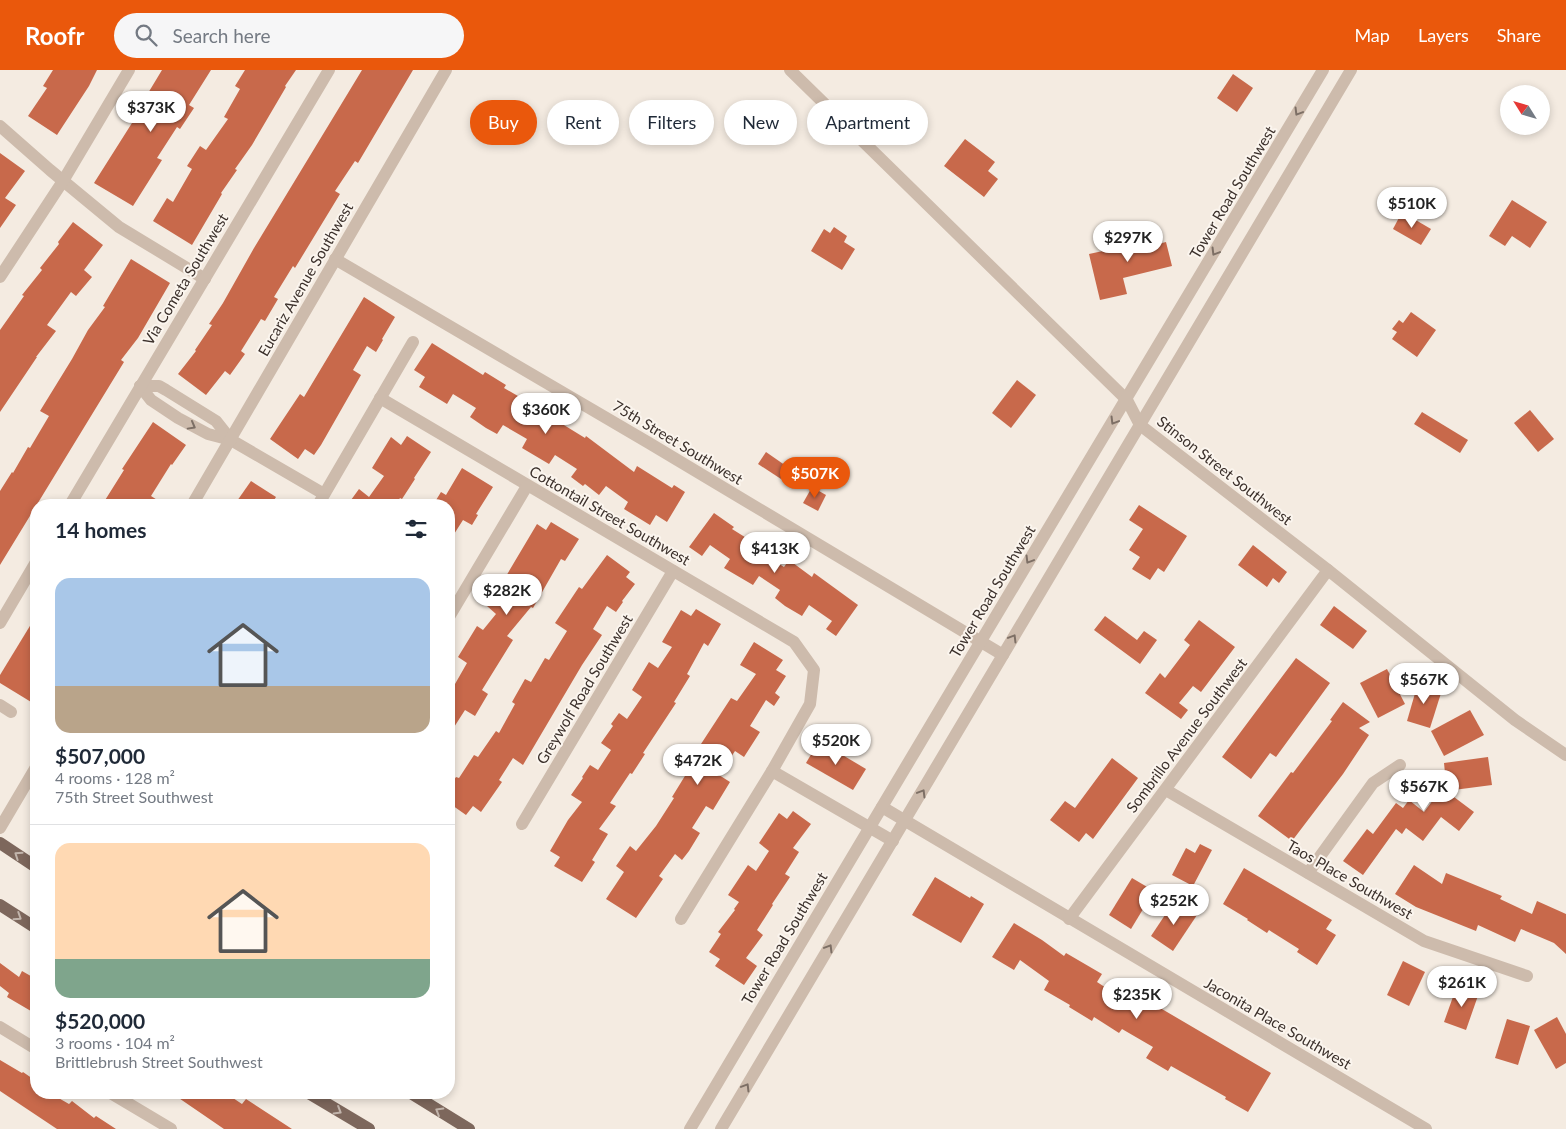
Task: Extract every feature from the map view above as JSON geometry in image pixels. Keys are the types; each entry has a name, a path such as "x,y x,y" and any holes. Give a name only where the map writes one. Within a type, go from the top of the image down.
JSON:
{"main road":[{"path":"0,843 30,863"},
{"path":"0,905 30,924"},
{"path":"319,1099 369,1129"},
{"path":"420,1099 469,1129"}],"street":[{"path":"0,277 63,181 130,70"},
{"name":"Via Cometa Southwest","path":"74,499 329,70"},
{"name":"Eucariz Avenue Southwest","path":"196,499 446,70"},
{"name":"Stinson Street Southwest","path":"790,70 1127,400 1140,424 1328,570 1515,720 1566,755"},
{"name":"Tower Road Southwest","path":"690,1129 1323,70"},
{"path":"721,1129 1351,70"},
{"path":"0,126 119,227 205,279"},
{"name":"75th Street Southwest","path":"335,258 658,448 1003,655"},
{"path":"322,499 413,342"},
{"path":"140,386 151,400 178,418 208,434 231,440"},
{"path":"140,386 159,386 216,421 231,440 320,499"},
{"name":"Cottontail Street Southwest","path":"380,398 794,642 814,670 810,704 772,771"},
{"path":"455,607 527,486"},
{"name":"Sombrillo Avenue Southwest","path":"1069,919 1328,570"},
{"path":"0,623 30,572"},
{"name":"Greywolf Road Southwest","path":"522,824 674,572"},
{"path":"1308,873 1373,783 1400,765"},
{"path":"681,919 772,771 893,841"},
{"path":"0,828 30,777"},
{"name":"Taos Place Southwest","path":"1166,790 1424,941 1527,976"},
{"name":"Jaconita Place Southwest","path":"882,807 1426,1129"},
{"path":"0,1027 30,1045"},
{"path":"122,1099 171,1129"}],"building":[{"path":"53,70 97,70 89,86 57,135 28,116 47,88 43,86"},
{"path":"162,70 211,70 189,105 194,108 180,129 177,127 157,158 162,160 133,206 94,183 132,123 130,123"},
{"path":"245,70 296,70 252,145 235,169 237,170 221,193 192,245 153,221 167,198 173,202 192,169 187,166 200,146 206,150 228,119 224,117 240,89 235,86"},
{"path":"362,70 413,70 358,163 355,161 335,191 340,194 295,268 293,266 274,297 278,299 265,321 261,319 241,351 245,354 230,375 225,371 206,395 178,374 196,351 212,325 209,324"},
{"path":"1233,74 1253,88 1237,112 1217,98"},
{"path":"965,139 995,162 988,171 998,179 984,197 944,166"},
{"path":"0,153 25,171 5,198 16,205 0,228"},
{"path":"1512,200 1547,222 1530,248 1512,236 1505,246 1489,236"},
{"path":"1402,212 1431,229 1421,245 1393,229"},
{"path":"73,222 103,245 84,270 92,277 76,296 71,292 47,325 56,331 36,357 0,412 0,330 24,296 22,295 42,270 40,268"},
{"path":"834,227 847,236 844,242 855,249 842,270 811,251 824,229 830,233"},
{"path":"1155,231 1158,244 1166,242 1172,266 1123,278 1127,294 1100,300 1089,254 1112,249 1110,242"},
{"path":"131,259 170,283 138,338 121,360 124,362 40,499 30,499 30,516 0,565 0,491 28,447 30,448 49,416 40,411 88,330 105,307 103,306"},
{"path":"364,297 395,317 376,352 367,346 353,370 361,375 321,445 314,455 305,449 298,459 270,439 300,394 304,397"},
{"path":"1411,312 1436,330 1417,357 1392,339 1397,332 1392,329 1399,320 1403,323"},
{"path":"432,343 483,375 485,372 506,385 504,388 530,403 528,406 558,425 559,422 585,438 586,436 634,472 637,466 672,488 674,485 685,492 667,522 656,515 650,525 624,509 628,502 606,486 599,495 585,484 583,486 571,477 577,469 555,455 549,464 522,448 527,439 503,425 497,434 486,428 470,417 476,408 453,394 447,404 419,387 425,377 414,370"},
{"path":"1017,380 1036,395 1011,428 992,413"},
{"path":"1530,410 1554,439 1538,452 1514,423"},
{"path":"1422,412 1468,440 1460,453 1414,424"},
{"path":"153,422 186,445 171,464 151,496 156,499 106,499 124,470 122,469"},
{"path":"407,436 431,452 402,499 352,499 359,489 369,497 384,476 372,468 391,437 401,445"},
{"path":"766,452 789,468 781,479 758,464"},
{"path":"462,468 493,487 476,514 478,515 472,525 463,520 455,533 455,499 437,499 441,492 446,495"},
{"path":"251,481 276,497 275,499 238,499"},
{"path":"812,487 826,495 818,511 803,503"},
{"path":"1139,505 1187,536 1164,572 1158,568 1150,580 1132,569 1140,557 1129,550 1143,529 1129,520"},
{"path":"714,513 734,527 732,529 756,544 754,548 784,567 789,560 812,577 814,573 858,605 836,636 826,629 832,621 809,605 802,616 775,598 780,590 759,576 753,585 724,568 730,559 710,545 702,556 689,547"},
{"path":"551,522 579,539 565,561 561,559 533,608 531,607 507,636 513,640 482,690 488,694 475,716 465,710 455,726 455,684 467,663 458,657 477,626 483,630 496,614 487,606 501,589 499,588 537,524 546,530"},
{"path":"1253,545 1287,572 1279,583 1273,578 1267,587 1238,565"},
{"path":"607,555 630,572 626,577 635,584 616,612 607,606 593,629 602,635 582,665 523,765 513,758 499,780 502,782 481,812 473,806 466,815 455,807 455,778 459,778 474,755 478,757 496,731 499,733 515,704 512,702 525,679 531,682 545,658 549,660 567,631 555,623 579,587 582,589"},
{"path":"1334,606 1367,631 1353,649 1320,625"},
{"path":"696,609 721,624 708,646 704,643 687,674 690,676 674,702 676,703 643,753 645,754 632,774 630,773 610,803 616,806 599,829 608,834 592,860 595,862 582,882 554,866 560,857 550,851 568,820 582,802 571,795 590,765 598,770 611,750 601,743 613,726 611,724 619,713 627,719 642,697 632,690 649,662 658,668 672,647 662,642 681,610 691,616"},
{"path":"1105,616 1137,640 1144,631 1157,640 1140,664 1094,630"},
{"path":"1199,620 1235,647 1201,692 1193,686 1179,703 1188,710 1181,719 1145,693 1160,673 1165,678 1190,645 1184,640"},
{"path":"30,626 30,701 0,683 0,675"},
{"path":"754,642 783,660 776,670 786,676 775,693 780,697 774,706 766,700 750,726 760,732 744,757 735,751 719,775 730,782 713,810 706,806 692,828 700,833 682,860 675,854 659,876 663,879 636,918 606,899 624,872 616,866 630,846 636,851 656,826 688,771 685,769 731,698 737,701 756,674 740,665"},
{"path":"1296,658 1330,683 1276,757 1270,753 1251,779 1222,757"},
{"path":"1387,669 1405,704 1378,718 1360,683"},
{"path":"1418,683 1442,690 1430,728 1407,721"},
{"path":"1343,702 1370,722 1359,728 1369,735 1343,774 1292,841 1258,816 1332,721 1330,720"},
{"path":"1470,710 1484,735 1444,756 1431,731"},
{"path":"819,741 866,769 853,790 806,763"},
{"path":"1488,757 1492,785 1446,791 1474,812 1459,831 1441,817 1423,841 1406,828 1402,834 1396,829 1363,875 1343,861 1367,829 1373,834 1396,803 1403,808 1409,800 1424,812 1446,783 1444,763"},
{"path":"1112,758 1138,778 1093,839 1086,833 1079,842 1050,820 1065,801 1075,808"},
{"path":"793,811 811,824 793,848 799,852 785,874 790,877 757,930 763,935 746,958 757,966 744,985 715,966 720,959 709,952 721,934 718,932 739,902 728,895 748,865 756,871 769,851 759,843 779,813 787,819"},
{"path":"1200,844 1212,850 1193,886 1172,875 1186,848 1195,853"},
{"path":"1414,865 1442,884 1446,873 1502,896 1500,899 1532,914 1537,901 1566,914 1566,954 1554,943 1521,929 1515,942 1478,925 1476,931 1416,907 1395,894"},
{"path":"1244,868 1332,920 1326,929 1336,935 1317,965 1297,952 1299,949 1269,930 1267,933 1223,904"},
{"path":"935,877 970,898 971,896 984,904 961,943 912,915"},
{"path":"1132,878 1154,891 1131,929 1109,915"},
{"path":"1175,900 1197,915 1173,951 1151,936"},
{"path":"1014,923 1064,956 1066,953 1102,974 1097,982 1114,993 1119,985 1121,985 1271,1073 1248,1112 1225,1099 1226,1097 1171,1066 1168,1071 1146,1058 1153,1047 1122,1029 1119,1033 1094,1017 1092,1021 1069,1007 1070,1005 1044,990 1049,981 1020,960 1014,970 992,957"},
{"path":"1403,961 1425,972 1409,1006 1387,995"},
{"path":"0,963 19,977 22,971 30,976 30,1010 7,997 9,993 0,986"},
{"path":"1467,986 1480,990 1466,1030 1444,1022 1454,994 1463,997"},
{"path":"1557,1017 1566,1034 1566,1063 1556,1069 1534,1030"},
{"path":"1507,1019 1530,1026 1518,1065 1495,1058"},
{"path":"0,1060 30,1077 30,1099 60,1099 69,1104 72,1101 94,1118 96,1116 116,1129 57,1129 0,1091"},
{"path":"180,1099 234,1099 242,1104 246,1099 292,1129 224,1129"}]}
